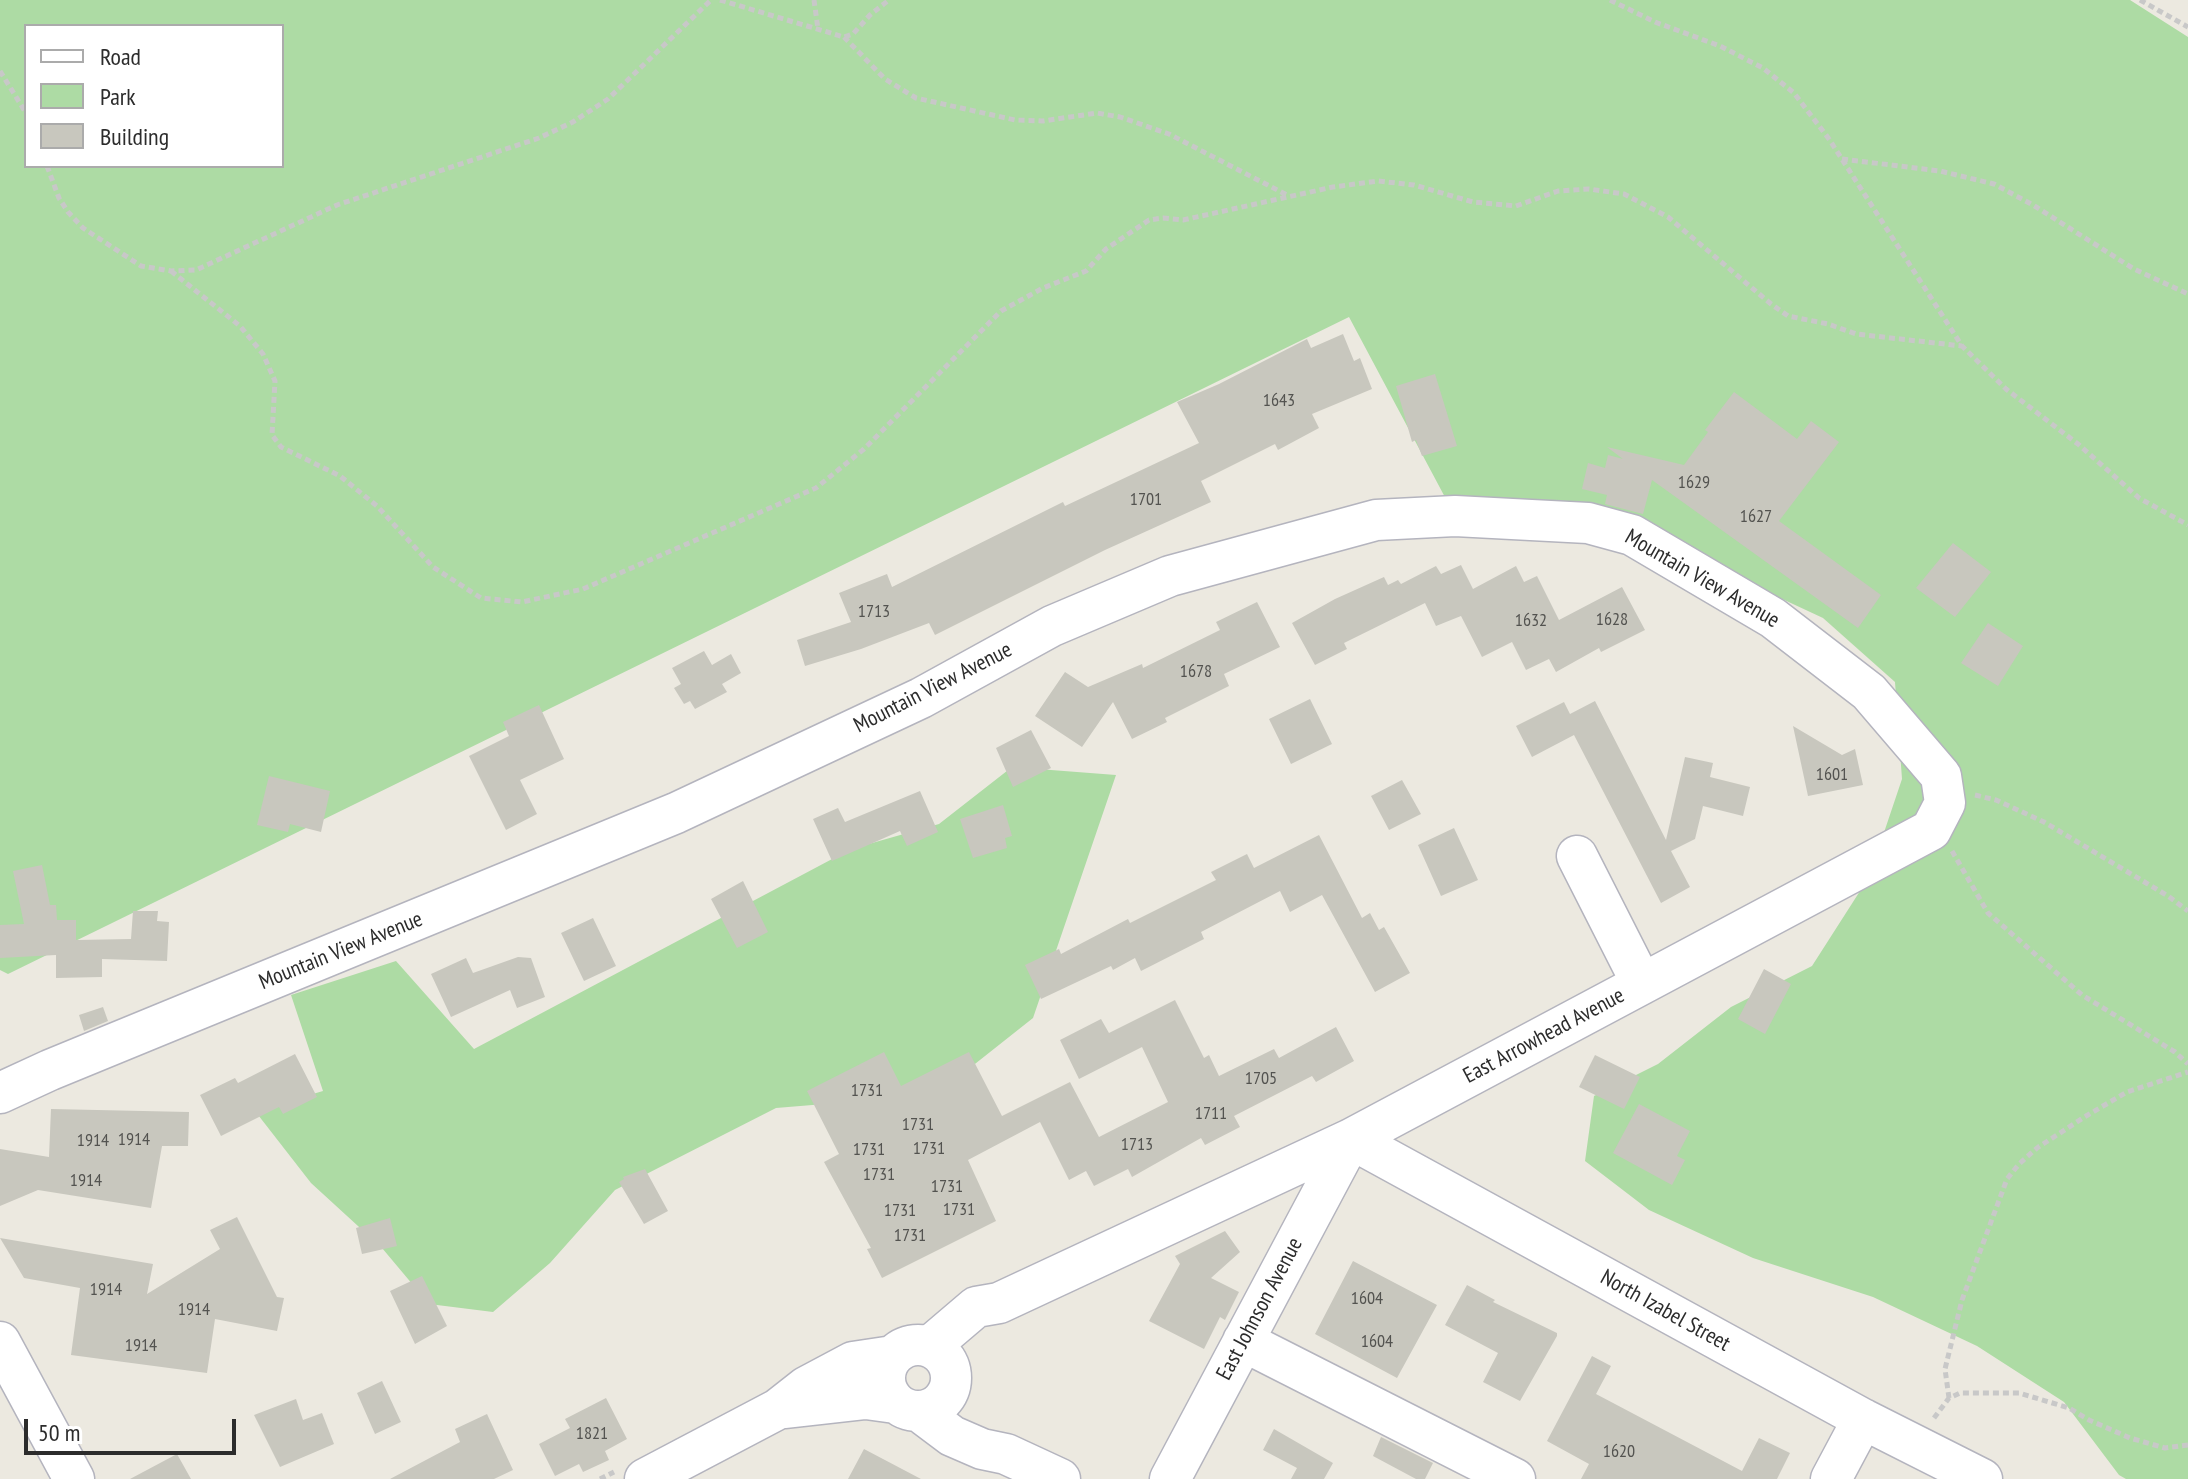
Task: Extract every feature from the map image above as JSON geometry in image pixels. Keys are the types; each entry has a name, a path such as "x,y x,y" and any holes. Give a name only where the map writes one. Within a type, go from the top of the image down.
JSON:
{"street":[{"name":"Mountain View Avenue","path":"0,1093 676,813 921,698 1052,626 1170,576 1376,520 1455,516 1588,523 1632,535 1773,618 1869,692 1941,776 1943,787"},
{"path":"1931,830 1945,803 1943,787"},
{"name":"East Arrowhead Avenue","path":"923,1380 988,1327 999,1303 1351,1139 1931,830"},
{"path":"1577,856 1642,984"},
{"name":"East Johnson Avenue","path":"1170,1479 1351,1139"},
{"name":"North Izabel Street","path":"1351,1139 1863,1419 1982,1479"},
{"path":"1243,1341 1515,1479"},
{"path":"0,1342 74,1479"},
{"path":"645,1479 778,1409 866,1399 923,1380 952,1436 982,1449 1006,1454 1060,1479"},
{"path":"1831,1479 1863,1419"}],"path":[{"path":"48,168 59,198 83,228 141,266 171,271 196,270 337,205 539,138 573,122 608,99 711,0"},
{"path":"720,0 844,37 885,79 916,98 1015,120 1043,121 1097,113 1120,117 1169,134 1287,196"},
{"path":"814,0 818,29"},
{"path":"844,37 853,34 889,0"},
{"path":"1610,0 1655,22 1720,46 1763,68 1794,93 1842,159 1962,346 2006,389 2078,444 2139,498 2188,525"},
{"path":"2140,0 2188,27"},
{"path":"0,71 24,110"},
{"path":"1842,159 1940,171 1994,184 2134,269 2188,294"},
{"path":"171,271 240,326 263,354 275,381 272,435 281,447 340,476 377,506 433,567 481,598 522,602 583,589 816,488 864,449 1001,311 1043,288 1086,271 1106,249 1149,220 1183,220 1287,196 1378,181 1414,185 1473,202 1516,206 1558,191 1589,189 1624,194 1668,217 1788,316 1828,324 1856,334 1962,346"},
{"path":"1943,787 1996,800 2044,822 2188,911"},
{"path":"1931,830 1945,840 1988,913 2082,995 2175,1052 2188,1064"},
{"path":"1949,1398 1945,1369 1962,1300 2007,1179 2037,1148 2086,1116 2127,1092 2188,1072"},
{"path":"1917,1446 1949,1398 1973,1391 2033,1396 2069,1408 2130,1438 2165,1448 2188,1445"}],"green space":[{"path":"0,0 2130,0 2188,37 2188,1479 2126,1479 2119,1475 2064,1402 1977,1346 1873,1297 1753,1258 1649,1210 1585,1161 1594,1096 1658,1064 1731,1007 1812,966 1869,877 1902,779 1895,682 1823,618 1720,570 1455,516 1349,317 8,974 0,970"},
{"path":"1012,767 1116,775 1033,1018 961,1075 873,1100 776,1108 615,1190 550,1263 493,1312 429,1304 382,1248 311,1183 255,1111 323,1091 291,995 396,961 474,1049 851,849 939,824"}],"building":[{"path":"1343,334 1354,361 1360,358 1372,389 1312,414 1319,428 1278,450 1275,444 1201,481 1211,502 1105,550 935,635 929,623 805,666 797,640 851,622 839,593 887,574 892,587 1063,502 1065,506 1199,443 1177,402 1307,339 1311,348"},
{"path":"1435,374 1457,446 1422,456 1416,440 1412,442 1396,386"},
{"path":"1734,392 1797,439 1811,421 1839,442 1779,521 1881,595 1858,628 1652,480 1643,514 1605,504 1607,495 1582,489 1588,463 1605,468 1608,455 1623,459 1607,447 1684,465 1708,432 1705,430"},
{"path":"1953,543 1991,572 1955,617 1916,588"},
{"path":"1461,565 1473,589 1516,566 1524,582 1537,576 1559,620 1622,587 1645,630 1601,652 1599,648 1556,672 1549,659 1526,670 1512,642 1482,657 1461,616 1436,626 1425,603 1344,643 1347,649 1315,665 1292,623 1384,577 1388,585 1398,580 1401,584 1436,566 1441,574"},
{"path":"1257,602 1280,647 1224,674 1229,686 1165,718 1167,722 1132,739 1113,702 1082,747 1035,716 1065,672 1088,687 1142,664 1143,668 1220,630 1216,622"},
{"path":"1988,623 2023,646 1998,686 1961,663"},
{"path":"704,651 712,665 731,654 741,673 722,684 727,692 695,709 690,701 684,704 674,688 681,684 672,668"},
{"path":"1310,699 1332,744 1291,764 1269,719"},
{"path":"1595,701 1666,840 1685,757 1713,763 1710,777 1750,787 1743,816 1703,806 1695,839 1671,851 1690,887 1661,903 1574,735 1532,757 1516,726 1564,702 1570,714"},
{"path":"539,705 564,759 520,780 537,814 506,830 469,756 509,736 503,722"},
{"path":"1793,726 1842,755 1855,749 1863,785 1808,796"},
{"path":"1031,730 1051,768 1013,787 996,748"},
{"path":"269,776 330,791 321,832 290,824 288,832 257,825"},
{"path":"1402,780 1421,814 1389,830 1371,796"},
{"path":"920,791 938,832 907,846 900,831 832,861 813,819 838,808 845,822"},
{"path":"1003,805 1012,836 1005,838 1007,848 973,858 960,819"},
{"path":"1454,828 1478,880 1441,896 1418,845"},
{"path":"1319,835 1362,918 1370,913 1379,930 1384,927 1410,973 1375,992 1322,895 1290,912 1280,891 1201,932 1204,939 1141,971 1135,958 1041,999 1025,965 1059,949 1061,954 1128,919 1130,923 1216,880 1211,872 1247,854 1254,868"},
{"path":"42,865 50,905 56,905 57,920 76,920 76,940 131,939 133,911 158,911 157,921 169,922 167,961 102,959 102,977 56,978 56,955 0,958 0,925 24,924 13,871"},
{"path":"743,881 768,932 737,948 711,899"},
{"path":"593,918 616,966 584,981 561,933"},
{"path":"518,957 531,958 545,997 517,1008 510,990 451,1017 431,974 466,958 473,973"},
{"path":"1764,969 1791,984 1765,1034 1738,1019"},
{"path":"1175,1000 1204,1058 1209,1055 1219,1076 1274,1049 1279,1058 1336,1027 1354,1061 1316,1082 1312,1076 1234,1116 1240,1127 1205,1145 1201,1138 1132,1177 1128,1169 1094,1186 1086,1171 1069,1180 1040,1122 968,1160 996,1221 882,1278 867,1249 871,1248 824,1162 839,1154 807,1091 884,1052 901,1086 969,1052 1002,1116 1070,1082 1099,1137 1168,1102 1142,1047 1079,1079 1060,1040 1101,1019 1109,1033"},
{"path":"103,1007 108,1021 84,1031 79,1015"},
{"path":"295,1054 317,1097 283,1114 279,1107 221,1136 200,1095 235,1078 238,1083"},
{"path":"1595,1055 1640,1077 1624,1109 1579,1087"},
{"path":"1639,1104 1690,1131 1677,1156 1685,1160 1672,1185 1613,1153"},
{"path":"51,1109 189,1112 188,1146 162,1146 151,1208 38,1190 0,1206 0,1149 49,1157"},
{"path":"645,1169 668,1211 644,1224 619,1182 623,1177"},
{"path":"237,1217 277,1297 284,1298 277,1331 215,1319 207,1373 71,1355 80,1288 24,1278 0,1238 153,1264 147,1294 220,1249 210,1230"},
{"path":"390,1218 397,1246 362,1254 356,1228"},
{"path":"1225,1231 1240,1252 1211,1278 1239,1292 1225,1320 1220,1317 1204,1349 1149,1321 1180,1264 1175,1256"},
{"path":"1353,1261 1437,1305 1397,1378 1315,1334"},
{"path":"422,1276 447,1326 415,1344 390,1291"},
{"path":"1467,1285 1495,1300 1493,1302 1557,1333 1520,1401 1483,1382 1498,1353 1445,1325"},
{"path":"1592,1356 1611,1366 1596,1394 1742,1471 1759,1438 1790,1453 1777,1479 1581,1479 1589,1464 1547,1441"},
{"path":"382,1381 401,1422 375,1434 357,1393"},
{"path":"606,1398 627,1439 605,1451 609,1460 583,1472 579,1464 555,1476 539,1444 570,1428 565,1419"},
{"path":"296,1399 303,1420 322,1413 334,1444 280,1467 254,1415"},
{"path":"487,1414 513,1470 494,1479 390,1479 460,1442 455,1429"},
{"path":"1274,1429 1333,1463 1324,1479 1291,1479 1297,1468 1263,1450"},
{"path":"1381,1437 1433,1463 1425,1479 1416,1479 1373,1456"},
{"path":"864,1449 921,1479 848,1479"},
{"path":"177,1454 191,1479 130,1479"}]}
